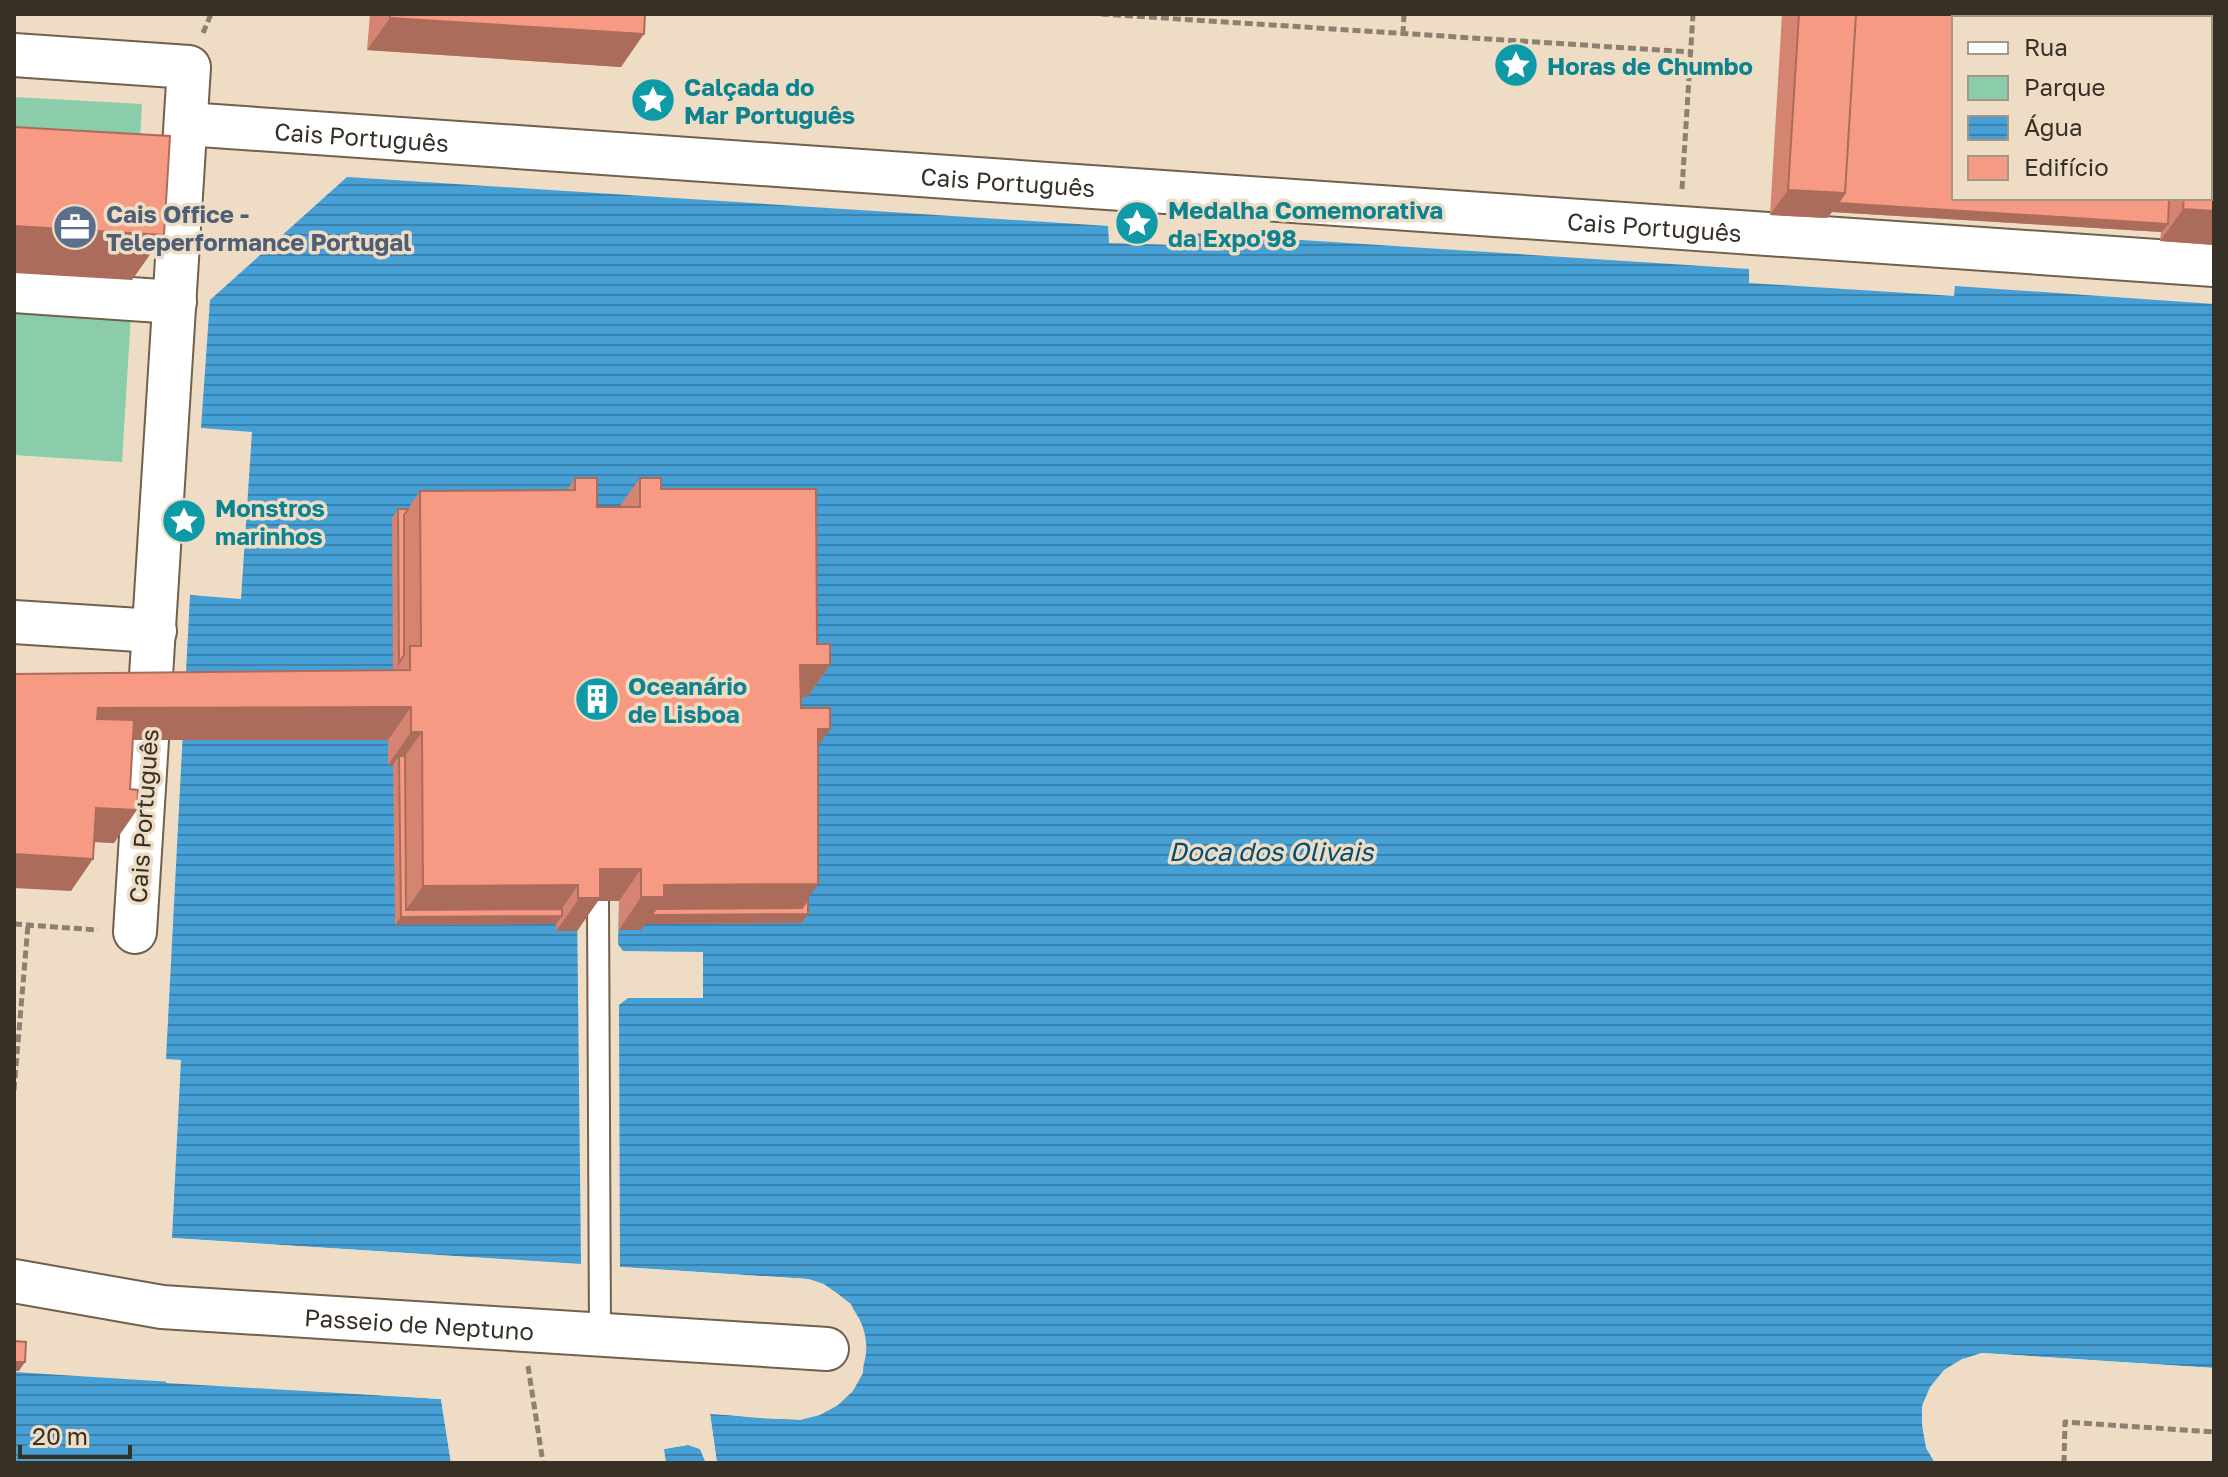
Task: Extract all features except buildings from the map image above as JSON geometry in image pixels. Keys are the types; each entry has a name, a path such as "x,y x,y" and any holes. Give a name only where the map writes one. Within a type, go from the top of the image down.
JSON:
{"street":[{"name":"Cais Português","path":"14,55 189,67 135,932"},
{"name":"Cais Português","path":"186,124 2214,265"},
{"path":"14,291 175,302"},
{"path":"14,622 155,631"},
{"name":"Passeio de Neptuno","path":"14,1281 162,1307 827,1349"}],"lane":[{"path":"598,901 600,1335"}],"path":[{"path":"1101,14 1199,17 1403,34 1691,52"},
{"path":"1403,34 1404,14"},
{"path":"1680,227 1693,14"},
{"path":"14,924 135,932"},
{"path":"14,1090 28,925"},
{"path":"523,1330 543,1463"},
{"path":"2064,1463 2065,1422 2214,1432"}],"green space":[{"path":"14,97 142,104 139,156 14,149"},
{"path":"14,307 131,314 122,462 14,455"}],"water":[{"name":"Doca dos Olivais","path":"347,177 1108,226 1109,243 1177,245 1179,232 1749,269 1749,283 1954,296 1955,286 2214,304 2214,1368 1982,1353 1949,1370 1928,1395 1923,1411 1923,1427 1935,1463 717,1463 710,1413 791,1419 822,1413 845,1397 862,1370 866,1337 861,1322 840,1296 808,1279 172,1238 181,1060 166,1059 190,595 241,599 252,432 201,428 210,300"},
{"path":"14,1372 441,1399 451,1463 14,1463"},
{"path":"688,1445 700,1449 706,1463 666,1463 663,1449"}],"pier":[{"path":"577,901 619,901 618,944 623,951 703,952 703,998 628,998 619,1005 620,1267 808,1279 824,1284 851,1304 865,1336 863,1373 853,1391 838,1405 820,1415 800,1420 710,1414 717,1463 713,1463 708,1410 800,1415 836,1402 850,1388 859,1371 861,1336 857,1321 836,1296 807,1283 172,1242 172,1238 581,1264"},
{"path":"1982,1353 2214,1368 2214,1372 1982,1357 1963,1363 1947,1373 1933,1389 1926,1407 1930,1447 1939,1463 1935,1463 1926,1448 1922,1424 1922,1406 1930,1387 1944,1370 1962,1359"},
{"path":"166,1379 442,1395 455,1463 451,1463 441,1399 166,1383"},
{"path":"688,1441 703,1446 710,1463 706,1463 700,1449 688,1445 664,1449 666,1463 662,1463 661,1446"}],"place":[{"name":"Horas de Chumbo","path":"1516,65"},
{"name":"Calçada do Mar Português","path":"653,100"},
{"name":"Medalha Comemorativa da Expo'98","path":"1137,223"},
{"name":"Cais Office - Teleperformance Portugal","path":"75,227"},
{"name":"Monstros marinhos","path":"184,521"},
{"name":"Oceanário de Lisboa","path":"597,699"}]}
